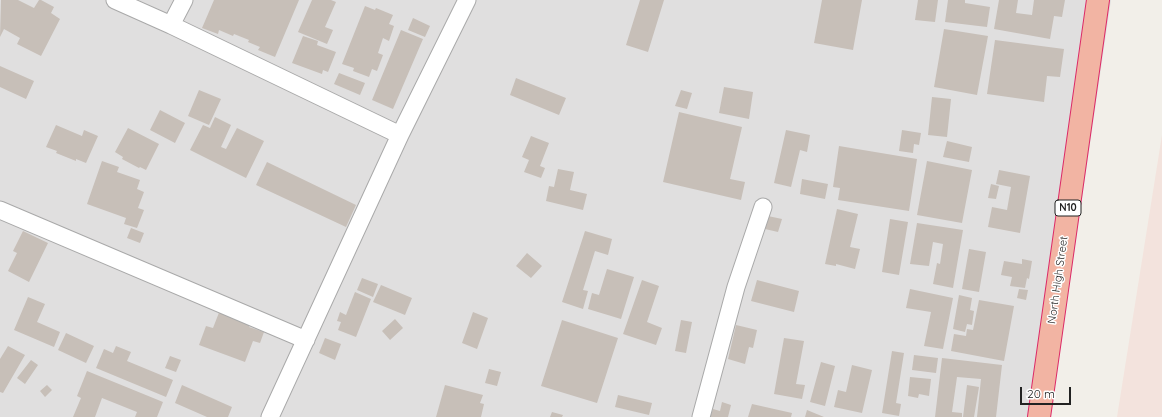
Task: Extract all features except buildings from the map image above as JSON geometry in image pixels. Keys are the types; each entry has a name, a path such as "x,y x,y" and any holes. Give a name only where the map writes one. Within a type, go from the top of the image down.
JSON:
{"highway":[{"name":"North High Street","path":"1039,417 1098,0"}],"street":[{"path":"115,0 171,25 400,135"},
{"path":"171,25 184,0"},
{"path":"270,417 400,135 467,0"},
{"path":"701,417 736,287 762,207"},
{"path":"0,210 306,340"}],"shaded area":[{"path":"0,0 1111,0 1050,417 0,417"},
{"path":"1162,135 1162,417 1117,417"}]}
